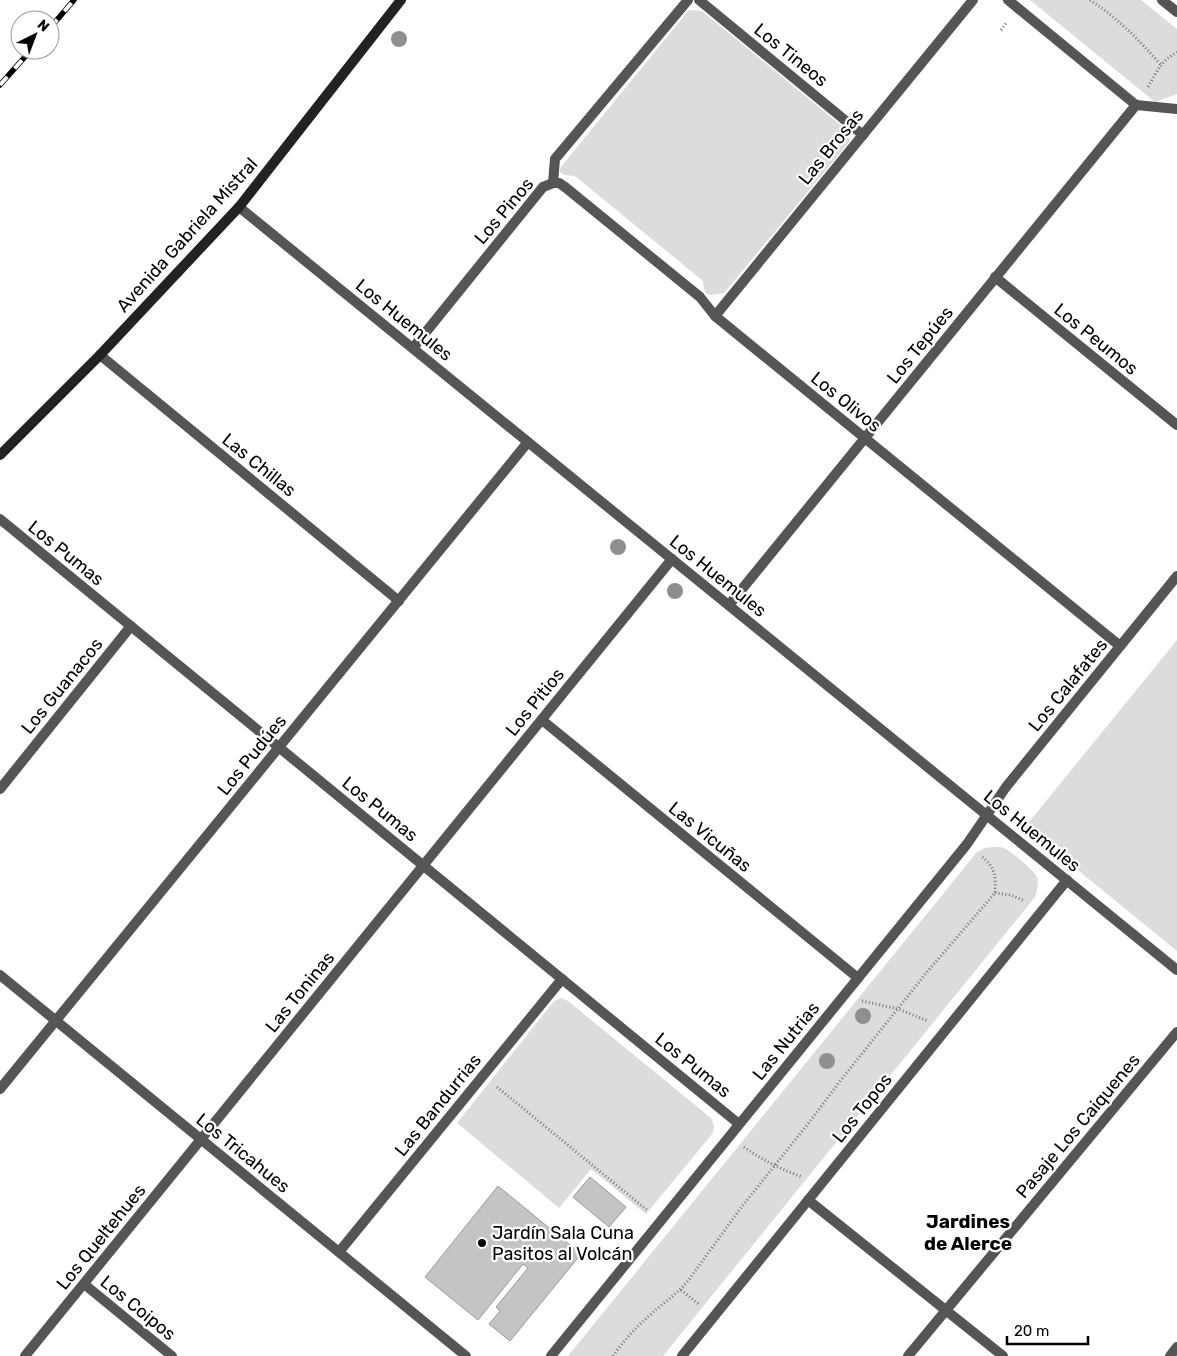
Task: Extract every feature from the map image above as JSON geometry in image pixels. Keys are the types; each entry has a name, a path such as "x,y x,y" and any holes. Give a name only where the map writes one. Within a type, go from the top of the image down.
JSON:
{"main road":[{"name":"Avenida Gabriela Mistral","path":"0,454 100,355 239,207 401,0"}],"street":[{"name":"Los Pinos","path":"412,348 543,187 553,182 555,159 688,0"},
{"name":"Los Tineos","path":"698,0 863,134"},
{"name":"Las Brosas","path":"715,316 973,0"},
{"path":"1008,0 1136,105 1177,109"},
{"path":"1162,0 1177,12"},
{"name":"Los Tepúes","path":"729,605 1136,105"},
{"name":"Los Olivos","path":"553,182 565,187 700,297 715,316 1120,646"},
{"name":"Los Huemules","path":"239,207 1177,970"},
{"name":"Los Peumos","path":"995,278 1177,425"},
{"name":"Las Chillas","path":"100,355 399,601"},
{"name":"Los Pudúes","path":"0,1089 528,442"},
{"name":"Los Pumas","path":"0,519 739,1124"},
{"name":"Los Pitios","path":"424,866 672,559"},
{"name":"Los Calafates","path":"987,815 1006,788 1177,576"},
{"name":"Los Guanacos","path":"0,789 131,626"},
{"name":"Las Vicuñas","path":"542,720 858,978"},
{"name":"Las Nutrias","path":"551,1356 967,844 987,815"},
{"name":"Las Toninas","path":"201,1139 424,866"},
{"name":"Los Topos","path":"682,1356 1067,880"},
{"name":"Los Tricahues","path":"0,975 466,1356"},
{"name":"Las Bandurrias","path":"340,1252 562,979"},
{"name":"Pasaje Los Caiquenes","path":"908,1356 1177,1032"},
{"name":"Los Queltehues","path":"25,1356 201,1139"},
{"path":"808,1200 1003,1356"},
{"name":"Los Coipos","path":"84,1284 172,1356"},
{"path":"1170,1356 1177,1347"}],"path":[{"path":"1090,0 1116,18 1161,65"},
{"path":"1136,105 1163,62 1177,52"},
{"path":"612,1356 647,1317 681,1290 740,1209 898,1009 964,927 995,893 994,871 989,863 967,844"},
{"path":"995,893 1011,895 1044,909"},
{"path":"842,997 898,1009 947,1029"},
{"path":"483,1075 660,1221"},
{"path":"729,1136 766,1162 822,1183"},
{"path":"681,1290 714,1316"}],"shaded area":[{"path":"1030,0 1141,0 1177,29 1177,94 1155,102"},
{"path":"689,10 702,11 848,131 850,141 724,293 711,295 707,294 704,289 703,281 575,176 564,175 560,172 560,168"},
{"path":"1177,640 1177,951 1025,827"},
{"path":"993,847 1001,847 1010,852 1035,874 1038,882 1035,897 663,1356 568,1356 977,852"},
{"path":"561,998 568,1001 711,1118 714,1126 713,1133 646,1214 591,1169 559,1208 457,1123 554,1001"}],"building":[{"path":"590,1177 626,1207 609,1227 573,1197"},
{"path":"498,1186 581,1254 510,1341 489,1324 500,1311 496,1307 528,1268 523,1264 478,1320 425,1277"}],"railway":[{"path":"60,16 74,0"},
{"path":"0,85 22,60"}],"place":[{"name":"Jardín Sala Cuna Pasitos al Volcán","path":"482,1243"}],"district":[{"name":"Jardines de Alerce","path":"968,1232"}]}
